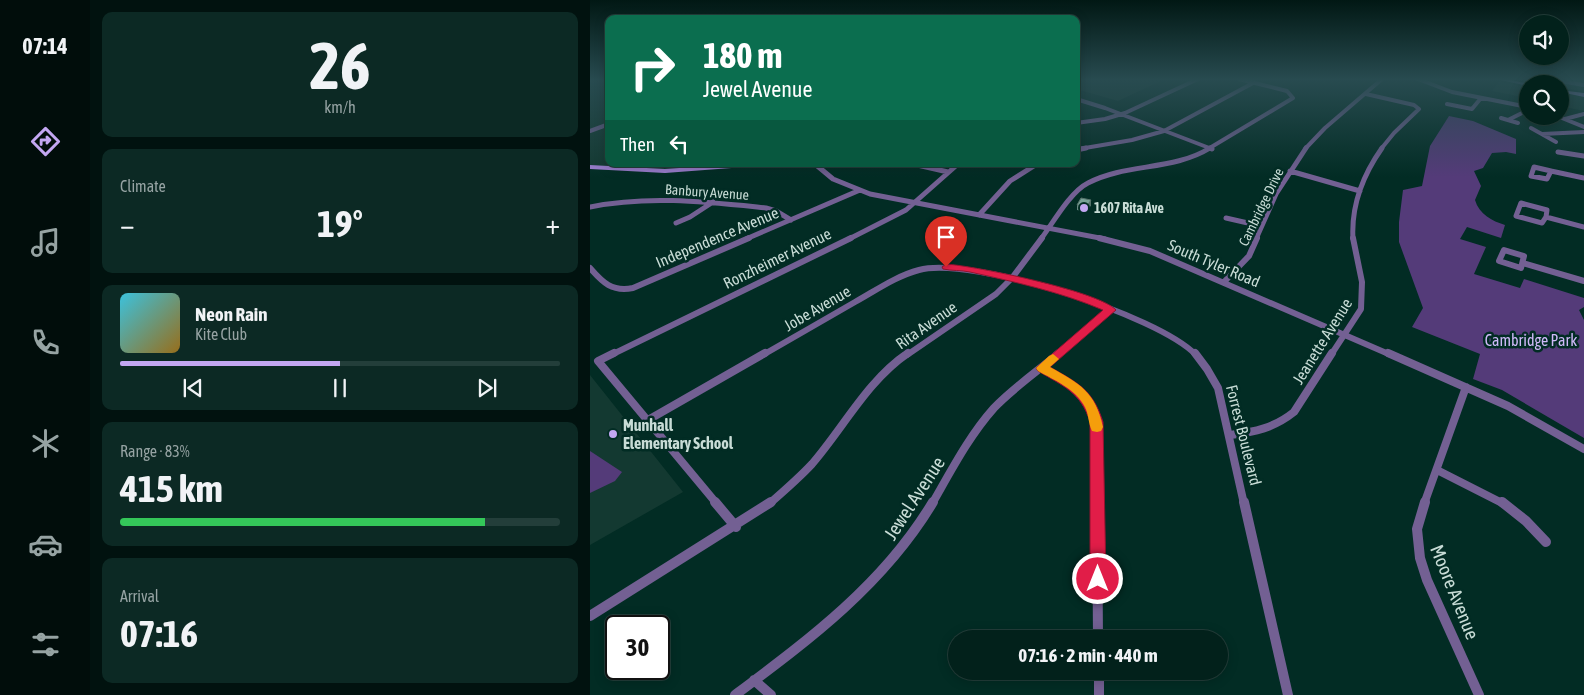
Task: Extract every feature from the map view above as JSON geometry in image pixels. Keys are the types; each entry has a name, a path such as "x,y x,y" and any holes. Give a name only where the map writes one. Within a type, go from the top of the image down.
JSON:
{"street":[{"path":"1111,111 1212,149"},
{"path":"1080,122 1106,119 1129,111"},
{"path":"1080,149 1140,139 1164,132 1201,111"},
{"name":"Rita Avenue","path":"590,616 763,509 789,487 812,464 883,374 903,358 996,294 1012,278 1073,195 1094,180 1118,172 1185,160 1212,149 1272,111"},
{"name":"Cambridge Drive","path":"1224,282 1249,256 1276,194 1290,171 1314,139 1346,111"},
{"name":"Jeanette Avenue","path":"1230,435 1262,431 1280,424 1294,412 1361,309 1364,297 1353,238 1352,221 1360,191 1386,144 1418,111"},
{"path":"1508,120 1519,114"},
{"path":"1569,118 1584,114"},
{"path":"1501,118 1518,123"},
{"path":"1572,122 1584,119"},
{"path":"1569,121 1584,127"},
{"path":"590,131 605,125"},
{"path":"1531,128 1542,134 1557,149 1584,156"},
{"path":"1542,134 1584,132"},
{"path":"590,167 666,171 719,167"},
{"name":"South Tyler Road","path":"818,167 829,176 860,190 914,203 1134,245 1466,386 1508,406 1584,449"},
{"path":"926,167 948,172"},
{"name":"Ronzheimer Avenue","path":"648,420 598,361 896,216 914,203 954,167"},
{"path":"979,215 1010,181 1032,167"},
{"path":"1551,170 1584,178"},
{"path":"1290,171 1360,191"},
{"name":"Independence Avenue","path":"590,268 610,289 629,289 860,190"},
{"name":"Banbury Avenue","path":"590,207 610,203 676,200 713,202 766,208 790,220"},
{"path":"676,223 690,218 713,202"},
{"path":"1520,203 1547,210 1546,217 1542,223 1516,216 1520,203"},
{"path":"1546,217 1584,227"},
{"path":"1226,218 1261,226"},
{"path":"1523,263 1584,281"},
{"name":"Jobe Avenue","path":"648,420 899,277 929,268 946,267 1012,278"},
{"name":"Forrest Boulevard","path":"1012,278 1059,290 1164,332 1184,344 1208,370 1218,388 1230,435 1288,695"},
{"name":"Jewel Avenue","path":"735,695 848,605 882,571 909,538 935,501 980,423 996,406 1110,310"},
{"path":"1042,368 1076,388 1086,397 1093,409 1096,422 1098,630"},
{"name":"Moore Avenue","path":"1466,386 1418,521 1416,534 1417,546 1427,580 1479,695"},
{"path":"648,420 736,526"},
{"path":"1437,470 1503,503 1526,521 1546,542"},
{"path":"754,680 771,695"},
{"path":"1099,680 1099,695"}],"shaded area":[{"path":"590,111 605,111 605,167 590,166"},
{"path":"610,167 710,167 671,170"},
{"name":"Munhall Elementary School","path":"590,375 683,492 590,545"}],"green space":[{"name":"Cambridge Park","path":"1449,116 1473,121 1516,139 1516,154 1506,152 1492,153 1483,168 1474,171 1481,186 1475,200 1477,205 1487,216 1505,225 1501,238 1467,227 1460,239 1486,247 1474,274 1520,288 1524,279 1584,298 1584,307 1579,310 1584,320 1584,438 1502,390 1473,379 1480,354 1412,327 1423,308 1399,242 1399,222 1403,190 1422,186 1430,146"},
{"path":"590,451 622,472 615,481 590,493"}],"building":[{"path":"1081,198 1091,200 1087,206 1077,205"}],"slow traffic":[{"path":"1053,359 1042,368 1076,388 1086,397 1093,409 1097,427"}],"place":[{"name":"1607 Rita Ave","path":"1084,208"},
{"name":"Munhall Elementary School","path":"613,434"}],"route":[{"path":"946,267 1012,278 1059,290 1110,310 1042,368 1076,388 1086,397 1093,409 1096,422 1098,579"}]}
